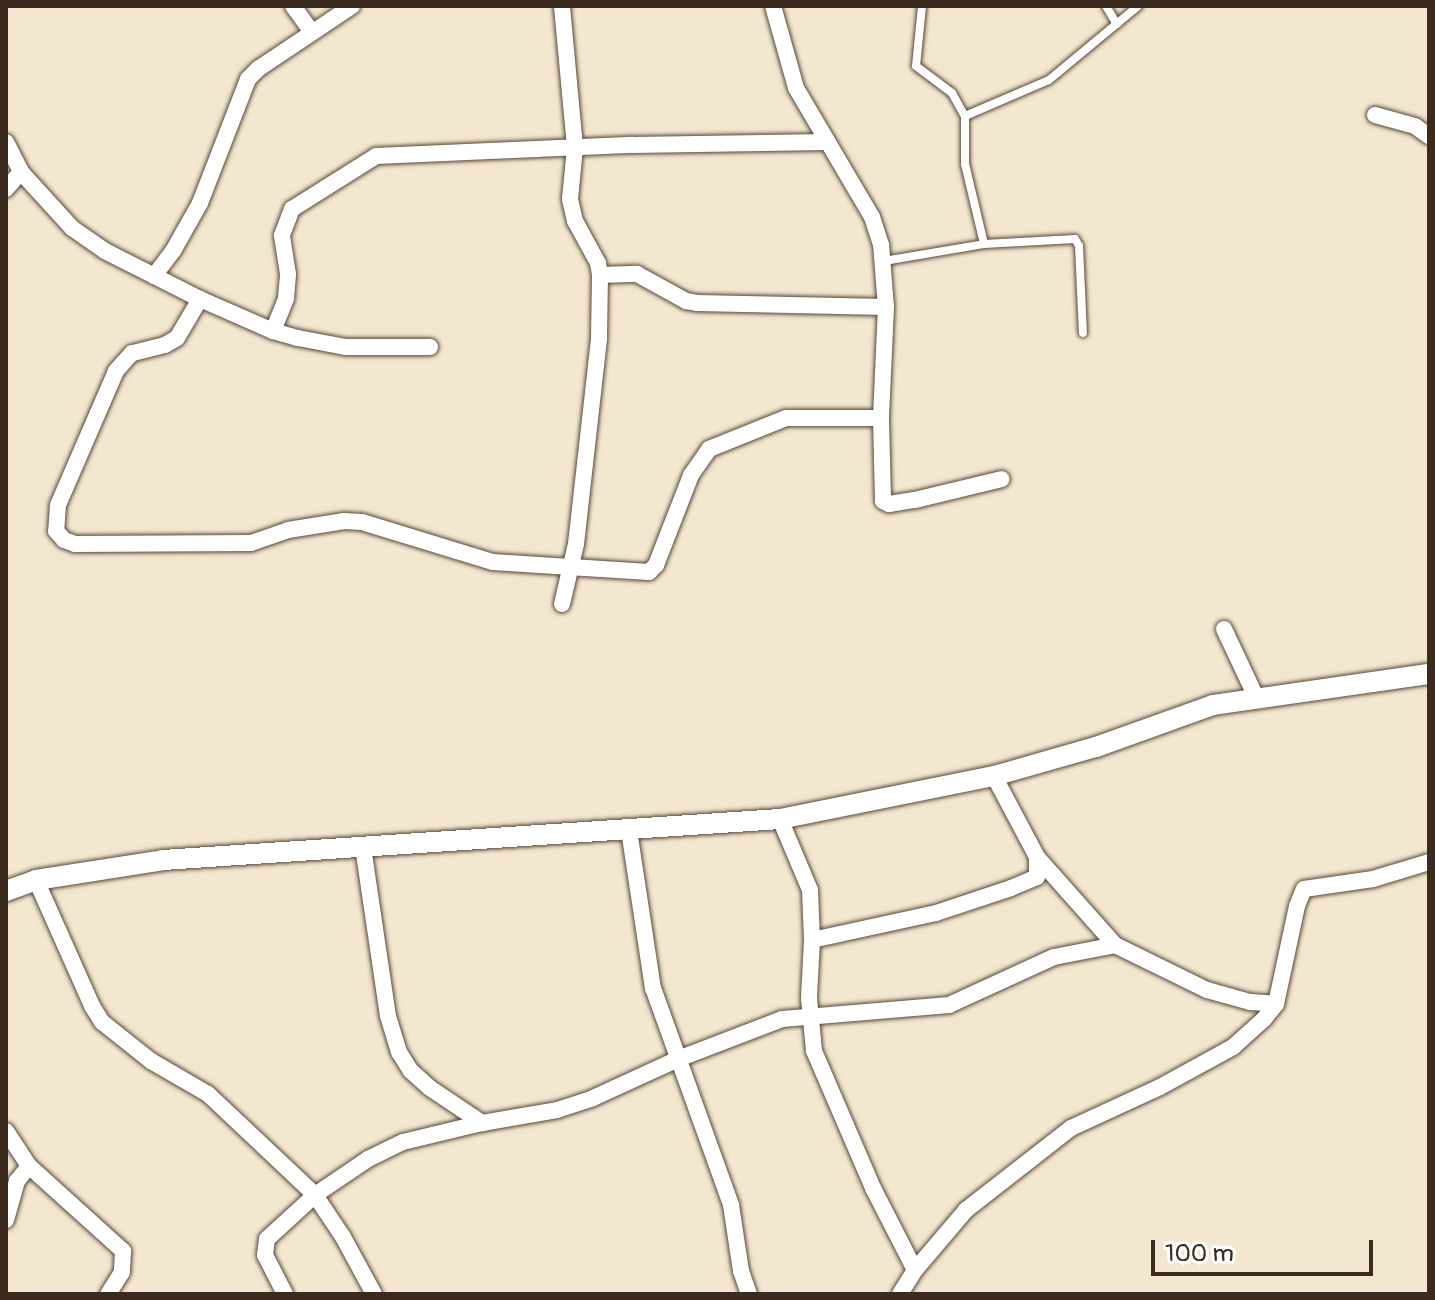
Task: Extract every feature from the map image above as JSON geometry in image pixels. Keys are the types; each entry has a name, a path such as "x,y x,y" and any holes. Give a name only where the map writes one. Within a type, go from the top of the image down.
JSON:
{"street":[{"path":"293,6 312,32"},
{"path":"154,276 173,251 200,203 248,79 258,69 352,6"},
{"path":"562,6 575,147 570,199 575,221 598,263 600,275 599,338 571,566 562,604"},
{"path":"773,6 796,88 872,217 884,261 883,501 889,504 915,500 1002,479"},
{"path":"1375,115 1415,126 1429,136"},
{"path":"6,142 21,172 72,228 200,299 273,331 346,347 430,347"},
{"path":"273,331 286,298 288,274 282,235 292,209 376,156 575,147 827,142"},
{"path":"6,189 21,172"},
{"path":"600,275 637,274 697,303 886,307"},
{"path":"200,299 177,338 165,345 132,353 116,371 58,505 56,531 64,540 75,544 251,543 288,530 344,521 362,522 493,562 649,572 656,565 691,475 709,449 786,418 881,418"},
{"path":"1224,629 1256,697"},
{"path":"6,891 36,880 163,860 780,819 994,776 1096,747 1213,705 1429,674"},
{"path":"994,776 1037,857 1115,945 1207,990 1250,1002 1276,1004"},
{"path":"780,819 810,890 814,1051 873,1188 915,1270"},
{"path":"629,830 653,988 731,1205 741,1271 749,1294"},
{"path":"363,847 388,1016 399,1052 411,1071 430,1088 482,1123"},
{"path":"812,940 936,913 1011,888 1037,877 1037,857"},
{"path":"900,1294 915,1270 966,1210 1071,1128 1160,1087 1233,1047 1276,1004 1297,906 1304,889 1373,879 1429,862"},
{"path":"36,880 102,1022 151,1061 225,1108 315,1195 343,1237 374,1294"},
{"path":"285,1294 265,1255 267,1239 315,1195 368,1159 403,1142 581,1102 678,1059 782,1019 949,1005 1054,957 1115,945"},
{"path":"6,1131 29,1166 123,1251 122,1272 108,1294"},
{"path":"6,1220 17,1181 29,1166"}],"lane":[{"path":"922,6 916,66 944,85 965,116 965,164 984,244"},
{"path":"1106,6 1117,24"},
{"path":"965,116 1049,80 1138,6"},
{"path":"884,261 984,244 1075,239 1079,246 1083,333"}]}
